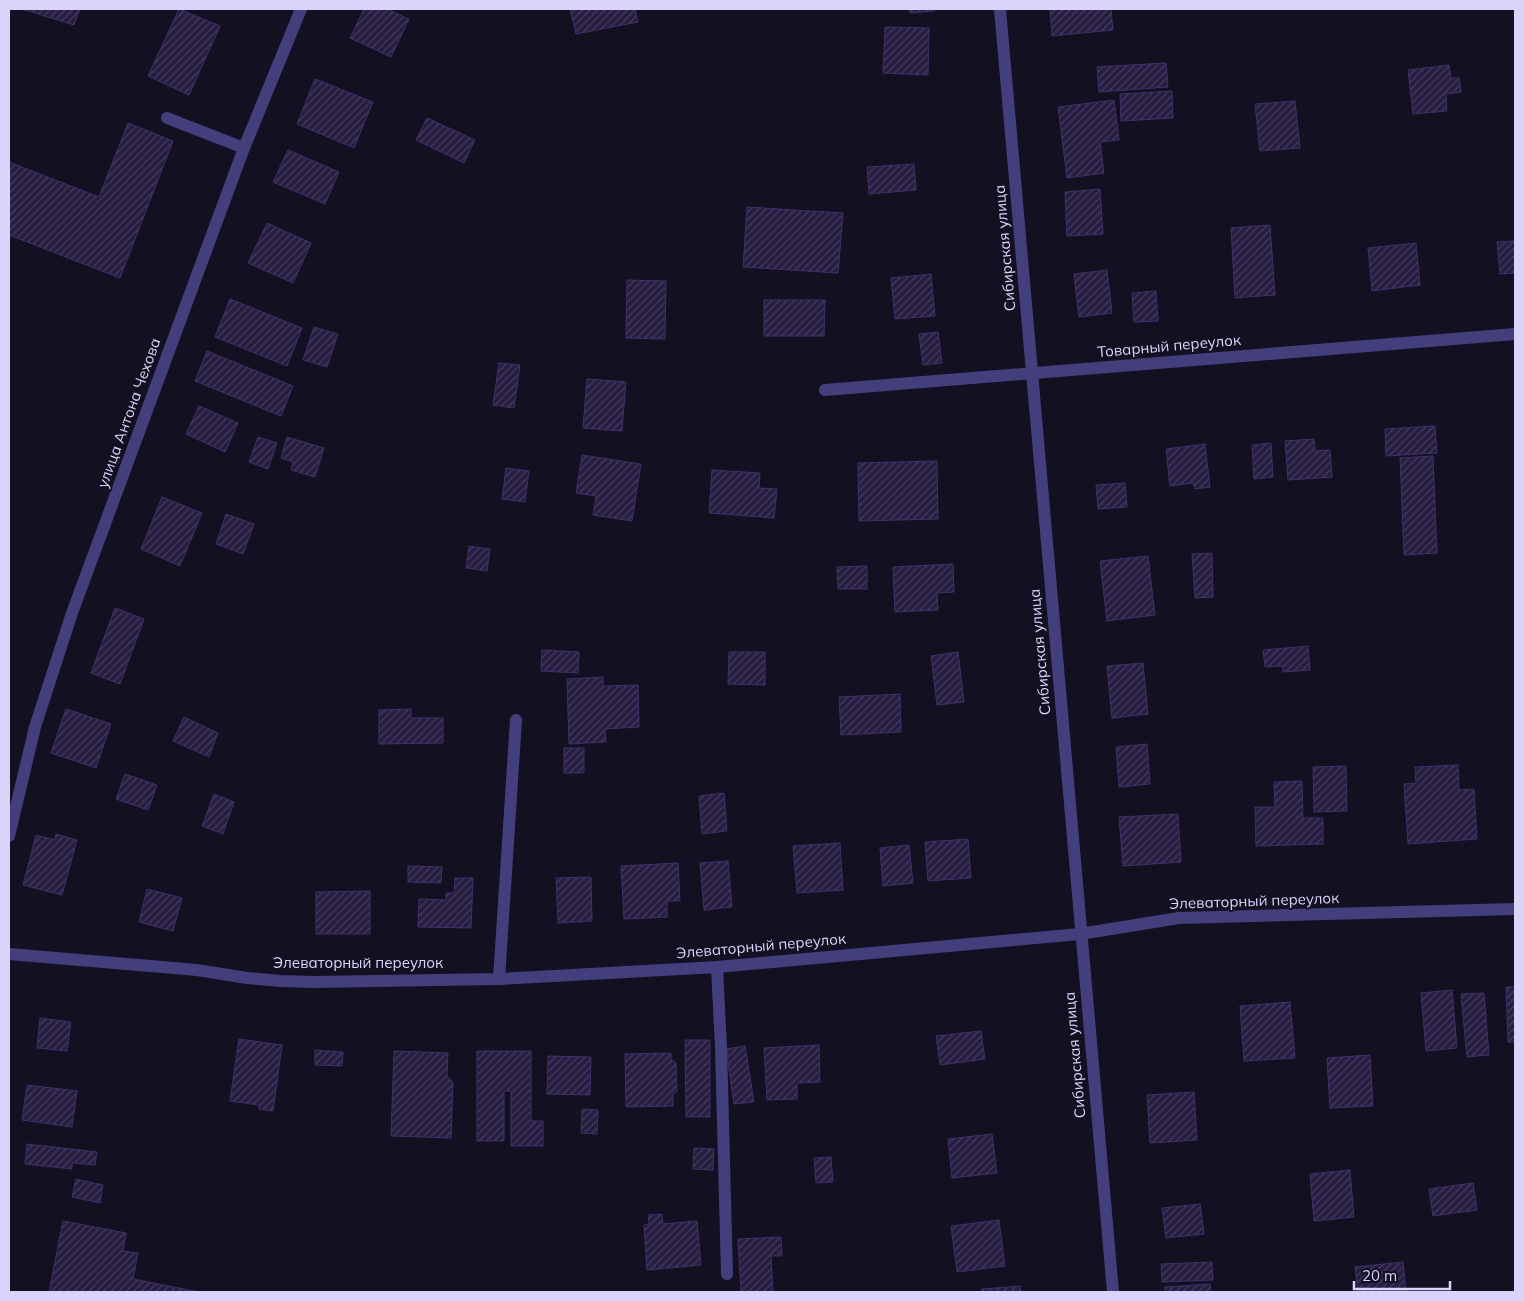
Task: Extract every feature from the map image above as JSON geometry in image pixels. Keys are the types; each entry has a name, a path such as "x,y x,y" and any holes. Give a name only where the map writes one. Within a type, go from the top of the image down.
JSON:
{"street":[{"name":"улица Антона Чехова","path":"9,836 35,727 72,613 244,148 301,9"},
{"name":"Сибирская улица","path":"1000,9 1113,1292"},
{"path":"167,118 244,148"},
{"name":"Товарный переулок","path":"825,390 1515,334"},
{"path":"499,979 516,720"},
{"name":"Элеваторный переулок","path":"9,954 197,970 281,981 499,979 717,967 1080,934 1179,918 1515,910"},
{"path":"717,967 727,1274"}],"building":[{"path":"22,9 80,9 74,25"},
{"path":"179,9 220,26 189,95 148,76"},
{"path":"364,9 387,9 409,19 391,57 350,38"},
{"path":"570,9 635,9 638,22 576,34"},
{"path":"909,9 934,9 934,11 910,13"},
{"path":"1050,9 1111,9 1113,30 1052,36"},
{"path":"885,27 929,28 928,75 883,73"},
{"path":"1166,63 1168,87 1099,92 1097,67"},
{"path":"1449,65 1451,78 1459,78 1461,92 1446,94 1447,111 1413,114 1408,70"},
{"path":"315,79 373,102 354,148 297,124"},
{"path":"1172,91 1173,118 1121,121 1120,94"},
{"path":"1114,100 1119,140 1100,142 1104,173 1067,178 1058,107"},
{"path":"1295,101 1300,148 1260,151 1255,104"},
{"path":"427,118 475,140 464,163 416,140"},
{"path":"128,123 173,141 120,278 9,235 9,162 99,197"},
{"path":"288,150 339,172 325,204 273,182"},
{"path":"914,164 916,190 869,194 867,167"},
{"path":"1100,189 1103,234 1067,236 1065,192"},
{"path":"747,207 843,213 838,273 743,267"},
{"path":"267,223 311,243 293,283 248,263"},
{"path":"1270,225 1275,295 1235,298 1231,228"},
{"path":"1515,241 1515,273 1500,274 1497,242"},
{"path":"1416,243 1420,285 1372,291 1368,248"},
{"path":"1107,270 1112,313 1079,317 1074,274"},
{"path":"931,274 935,316 895,319 891,278"},
{"path":"627,280 666,281 665,339 626,338"},
{"path":"1156,291 1158,321 1134,322 1132,293"},
{"path":"230,299 302,328 287,366 215,337"},
{"path":"764,300 825,300 824,336 764,336"},
{"path":"314,327 338,334 327,367 303,360"},
{"path":"938,332 942,363 923,365 919,334"},
{"path":"207,351 293,386 281,416 195,381"},
{"path":"499,363 520,365 514,408 493,405"},
{"path":"587,379 626,382 622,431 583,428"},
{"path":"199,406 238,423 225,452 186,434"},
{"path":"1435,426 1437,453 1386,456 1385,429"},
{"path":"258,437 277,443 268,469 249,462"},
{"path":"287,437 324,448 315,477 291,470 293,462 281,458"},
{"path":"1314,439 1315,451 1330,450 1332,477 1288,480 1285,441"},
{"path":"1271,443 1273,477 1254,479 1252,445"},
{"path":"1205,444 1210,487 1195,489 1193,483 1170,486 1166,449"},
{"path":"582,455 641,464 632,521 593,515 596,496 576,493"},
{"path":"1433,456 1437,553 1404,555 1400,458"},
{"path":"937,461 938,519 859,521 858,463"},
{"path":"506,468 529,471 525,502 502,499"},
{"path":"712,470 760,473 759,488 777,489 774,518 709,513"},
{"path":"1125,483 1127,507 1098,509 1096,485"},
{"path":"162,497 202,513 180,566 141,549"},
{"path":"226,514 254,524 243,554 216,544"},
{"path":"469,546 490,549 487,571 466,568"},
{"path":"1212,553 1213,597 1195,598 1192,554"},
{"path":"1148,556 1155,615 1107,621 1100,561"},
{"path":"953,564 954,592 937,593 938,610 895,612 893,567"},
{"path":"867,566 867,589 838,589 837,567"},
{"path":"115,608 144,619 120,684 91,673"},
{"path":"1308,646 1310,670 1283,672 1283,666 1265,667 1263,650"},
{"path":"542,650 579,652 578,673 541,671"},
{"path":"729,652 765,652 765,685 728,684"},
{"path":"958,652 964,702 937,705 931,656"},
{"path":"1143,663 1148,714 1112,718 1107,666"},
{"path":"603,677 603,686 638,685 639,727 605,729 606,742 569,744 567,679"},
{"path":"900,694 901,732 841,735 839,697"},
{"path":"66,709 111,724 96,768 51,753"},
{"path":"411,709 411,718 443,718 443,743 379,744 379,710"},
{"path":"184,717 218,733 209,757 173,741"},
{"path":"1147,744 1150,784 1119,787 1116,747"},
{"path":"564,748 584,748 584,773 564,773"},
{"path":"1458,765 1459,790 1474,789 1477,839 1408,844 1404,784 1416,783 1415,767"},
{"path":"1346,766 1347,811 1314,812 1313,767"},
{"path":"125,774 157,785 148,810 116,799"},
{"path":"1302,781 1303,818 1323,818 1323,844 1256,846 1255,807 1275,807 1274,782"},
{"path":"724,793 727,831 702,834 699,796"},
{"path":"214,794 234,802 223,834 202,826"},
{"path":"1178,814 1181,862 1123,866 1119,817"},
{"path":"56,834 77,840 62,895 23,885 36,835 55,840"},
{"path":"968,839 971,878 928,881 925,842"},
{"path":"840,843 843,890 797,893 793,846"},
{"path":"909,845 913,883 883,886 880,848"},
{"path":"728,861 732,907 704,910 700,863"},
{"path":"678,863 680,901 667,901 667,917 624,919 621,866"},
{"path":"408,866 442,867 441,883 408,882"},
{"path":"591,877 592,921 558,923 556,878"},
{"path":"455,878 473,878 471,928 418,927 419,899 446,900 446,893 454,893"},
{"path":"147,889 182,898 173,931 139,922"},
{"path":"370,891 370,934 316,934 316,892"},
{"path":"1506,987 1515,987 1515,1042 1508,1042"},
{"path":"1452,990 1457,1048 1426,1051 1421,993"},
{"path":"1484,993 1489,1055 1467,1057 1461,994"},
{"path":"1290,1002 1295,1058 1244,1061 1240,1006"},
{"path":"40,1018 71,1022 67,1051 37,1048"},
{"path":"981,1031 985,1059 940,1065 936,1036"},
{"path":"239,1039 282,1045 273,1111 259,1109 259,1105 230,1101"},
{"path":"685,1040 710,1040 710,1117 686,1117"},
{"path":"819,1045 820,1082 797,1083 797,1099 767,1100 764,1048"},
{"path":"745,1046 754,1102 734,1104 726,1049"},
{"path":"315,1050 343,1052 342,1066 315,1065"},
{"path":"394,1051 448,1053 447,1076 453,1082 451,1138 391,1136"},
{"path":"477,1051 531,1051 531,1121 543,1121 543,1146 511,1146 511,1091 504,1091 504,1141 477,1141"},
{"path":"671,1053 671,1059 676,1063 677,1091 673,1094 673,1106 626,1107 625,1054"},
{"path":"1370,1055 1373,1106 1330,1108 1327,1058"},
{"path":"548,1056 591,1057 590,1095 547,1094"},
{"path":"27,1085 77,1091 72,1127 22,1120"},
{"path":"1194,1092 1197,1140 1150,1143 1147,1095"},
{"path":"582,1109 598,1110 597,1134 581,1133"},
{"path":"992,1134 997,1173 952,1178 948,1139"},
{"path":"27,1144 97,1152 95,1165 72,1163 72,1169 25,1164"},
{"path":"694,1148 714,1149 713,1170 693,1169"},
{"path":"831,1157 833,1182 816,1183 814,1158"},
{"path":"1350,1170 1354,1217 1314,1221 1310,1174"},
{"path":"76,1179 103,1185 100,1203 72,1197"},
{"path":"1473,1183 1477,1210 1433,1216 1429,1189"},
{"path":"1200,1204 1204,1234 1166,1238 1162,1208"},
{"path":"662,1214 663,1224 697,1221 701,1265 647,1270 644,1225 649,1224 648,1215"},
{"path":"999,1220 1005,1266 957,1272 951,1226"},
{"path":"63,1221 126,1233 123,1251 138,1253 133,1279 199,1292 49,1292"},
{"path":"781,1237 782,1256 771,1256 773,1292 741,1292 738,1239"},
{"path":"1212,1262 1213,1280 1162,1282 1161,1264"},
{"path":"1403,1262 1406,1292 1358,1292 1355,1267"},
{"path":"1210,1284 1211,1292 1166,1292 1165,1287"},
{"path":"1020,1286 1021,1292 982,1292 982,1289"}]}
